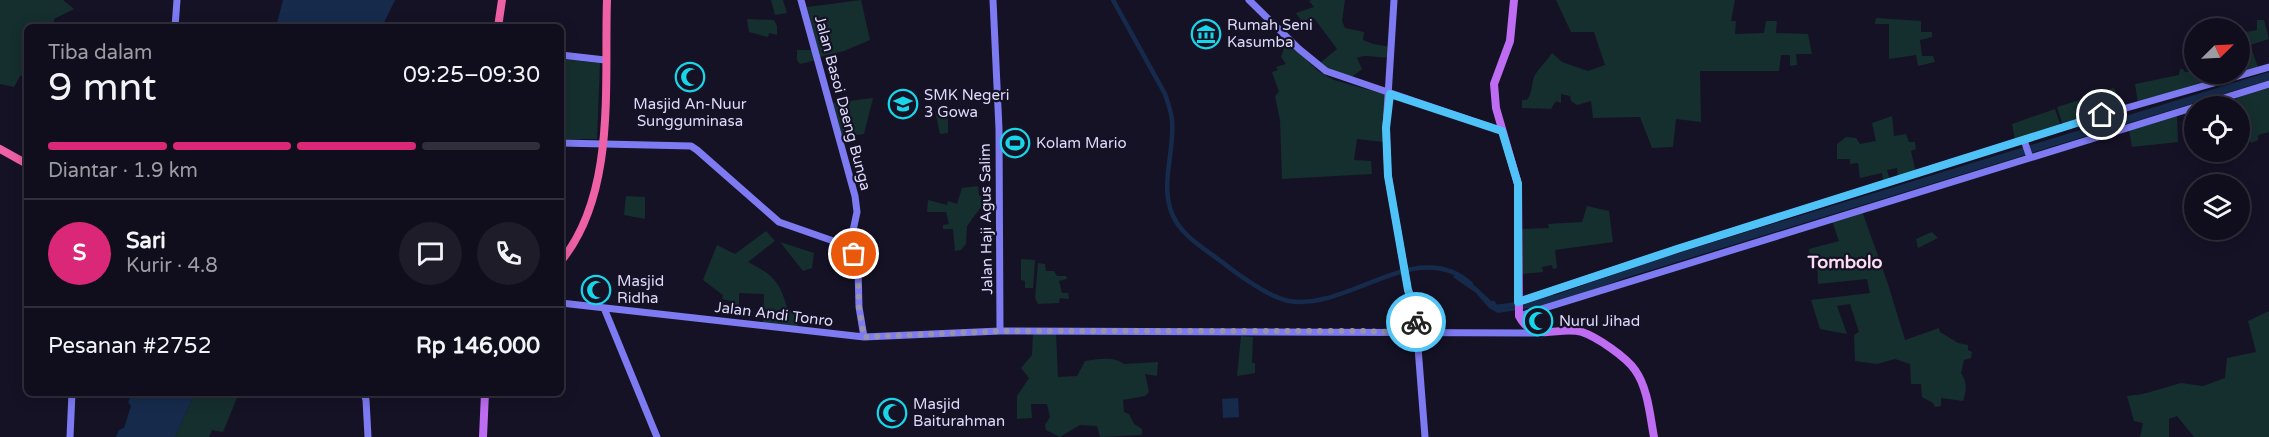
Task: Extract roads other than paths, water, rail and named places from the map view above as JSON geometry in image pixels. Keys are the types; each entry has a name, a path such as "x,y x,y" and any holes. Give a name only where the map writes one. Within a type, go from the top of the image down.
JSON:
{"highway":[{"path":"498,24 502,0"},
{"path":"503,24 507,0"},
{"path":"564,256 578,235 597,186 603,143 607,0"},
{"path":"0,149 24,162"}],"main road":[{"path":"1514,0 1510,41 1494,84 1496,108 1518,184 1518,308 1526,330 1538,333 1581,332 1612,349 1631,364 1640,380 1654,437"},
{"path":"483,437 486,396"}],"street":[{"path":"175,24 177,0"},
{"name":"Jalan Basoi Daeng Bunga","path":"801,0 855,196 857,212 849,249"},
{"name":"Jalan Haji Agus Salim","path":"993,0 999,129 1000,331"},
{"path":"1249,0 1321,68 1331,74 1502,131"},
{"path":"1394,0 1390,94 1386,128 1388,176 1408,290 1415,309 1425,437"},
{"path":"564,56 605,60"},
{"path":"1518,308 1677,249 2102,115 2269,67"},
{"path":"1518,308 2030,158 2269,84"},
{"path":"2024,140 2030,158"},
{"path":"564,143 694,147 778,222 790,228 838,242 849,249 856,259 858,268 859,307 864,337"},
{"name":"Jalan Andi Tonro","path":"564,303 864,337 1000,331 1417,333 1526,330"},
{"path":"604,308 657,437"},
{"path":"70,437 72,396"},
{"path":"365,396 368,437"}],"water":[{"path":"283,0 395,0 383,24 277,24"},
{"path":"2269,72 2269,80 2217,96 2191,96 2230,84 2250,84 2250,78"},
{"path":"2184,98 2184,106 1628,277 1553,304 1498,313 1489,308 1476,293 1453,277 1456,274 1474,285 1499,308 1521,307 1649,262"},
{"name":"Kolam Mario","path":"1008,136 1024,140 1022,150 1006,146"},
{"path":"131,396 194,396 175,437 116,437 119,430 124,428 131,406 128,402"},
{"path":"1238,398 1239,417 1223,418 1222,399"}],"waterway":[{"path":"1113,0 1165,94 1172,120 1167,181 1169,205 1177,223 1194,242 1254,285 1289,301 1312,301 1335,296 1406,270 1429,267 1450,271 1471,284"},
{"path":"1493,303 1496,307 1527,303 1551,296"}],"place":[{"name":"Rumah Seni Kasumba","path":"1206,34"},
{"name":"Masjid An-Nuur Sungguminasa","path":"690,77"},
{"name":"SMK Negeri 3 Gowa","path":"903,104"},
{"name":"Kolam Mario","path":"1015,143"},
{"name":"Masjid Ridha","path":"596,290"},
{"name":"Nurul Jihad","path":"1538,321"},
{"name":"Masjid Baiturahman","path":"892,413"}],"district":[{"name":"Tombolo","path":"1845,262"}]}
